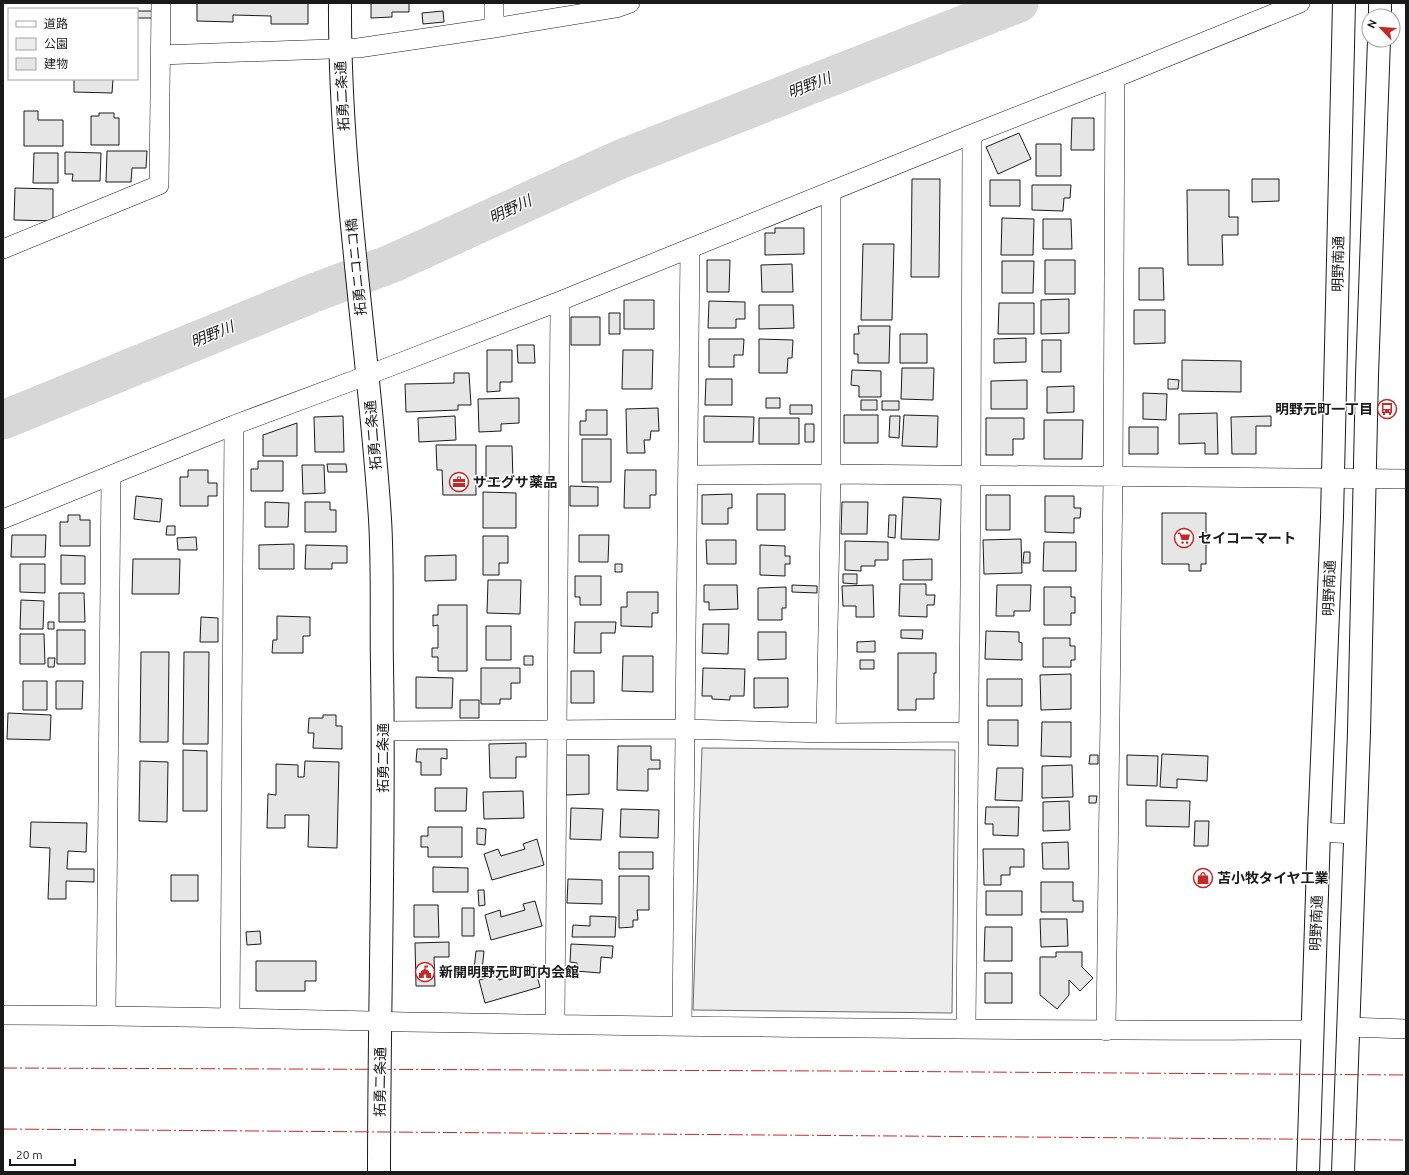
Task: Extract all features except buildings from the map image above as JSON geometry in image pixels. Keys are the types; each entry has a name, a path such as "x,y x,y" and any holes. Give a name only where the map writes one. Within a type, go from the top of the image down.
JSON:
{"street":[{"path":"3,249 159,185 161,3"},
{"name":"拓勇二条通","path":"340,3 340,49 348,189"},
{"path":"494,3 494,28"},
{"path":"3,519 234,425 368,376 560,300 1300,3"},
{"name":"明野南通","path":"1308,1172 1332,478 1344,3"},
{"path":"160,55 358,48 494,28 620,5"},
{"path":"1343,1172 1354,834 1359,732 1367,367 1379,48"},
{"path":"1106,1031 1113,476 1115,78"},
{"path":"966,1028 972,476 972,134"},
{"name":"拓勇ニコニコ橋","path":"348,189 364,345"},
{"path":"826,733 830,474 831,191"},
{"path":"682,1026 690,248"},
{"path":"555,1024 560,300"},
{"name":"拓勇二条通","path":"364,345 380,521 383,731 379,1172"},
{"path":"230,1018 234,425"},
{"path":"688,475 830,474 1406,479"},
{"path":"106,1015 111,476"},
{"path":"383,731 686,729 826,733 970,732"},
{"path":"1319,832 1354,834"},
{"path":"3,1015 106,1015 555,1024 966,1028 1106,1031 1313,1030"},
{"path":"1348,1027 1406,1029"}],"green space":[{"path":"702,748 955,750 952,1013 693,1010"}],"waterway":[{"name":"明野川","path":"3,420 316,292 393,263 621,159 1019,3"}],"power":[{"path":"3,1068 1406,1075"},
{"path":"3,1129 1406,1140"}],"place":[{"name":"明野元町一丁目","path":"1387,409"},
{"name":"サエグサ薬品","path":"459,482"},
{"name":"セイコーマート","path":"1184,538"},
{"name":"苫小牧タイヤ工業","path":"1203,878"},
{"name":"新開明野元町町内会館","path":"425,972"}]}
